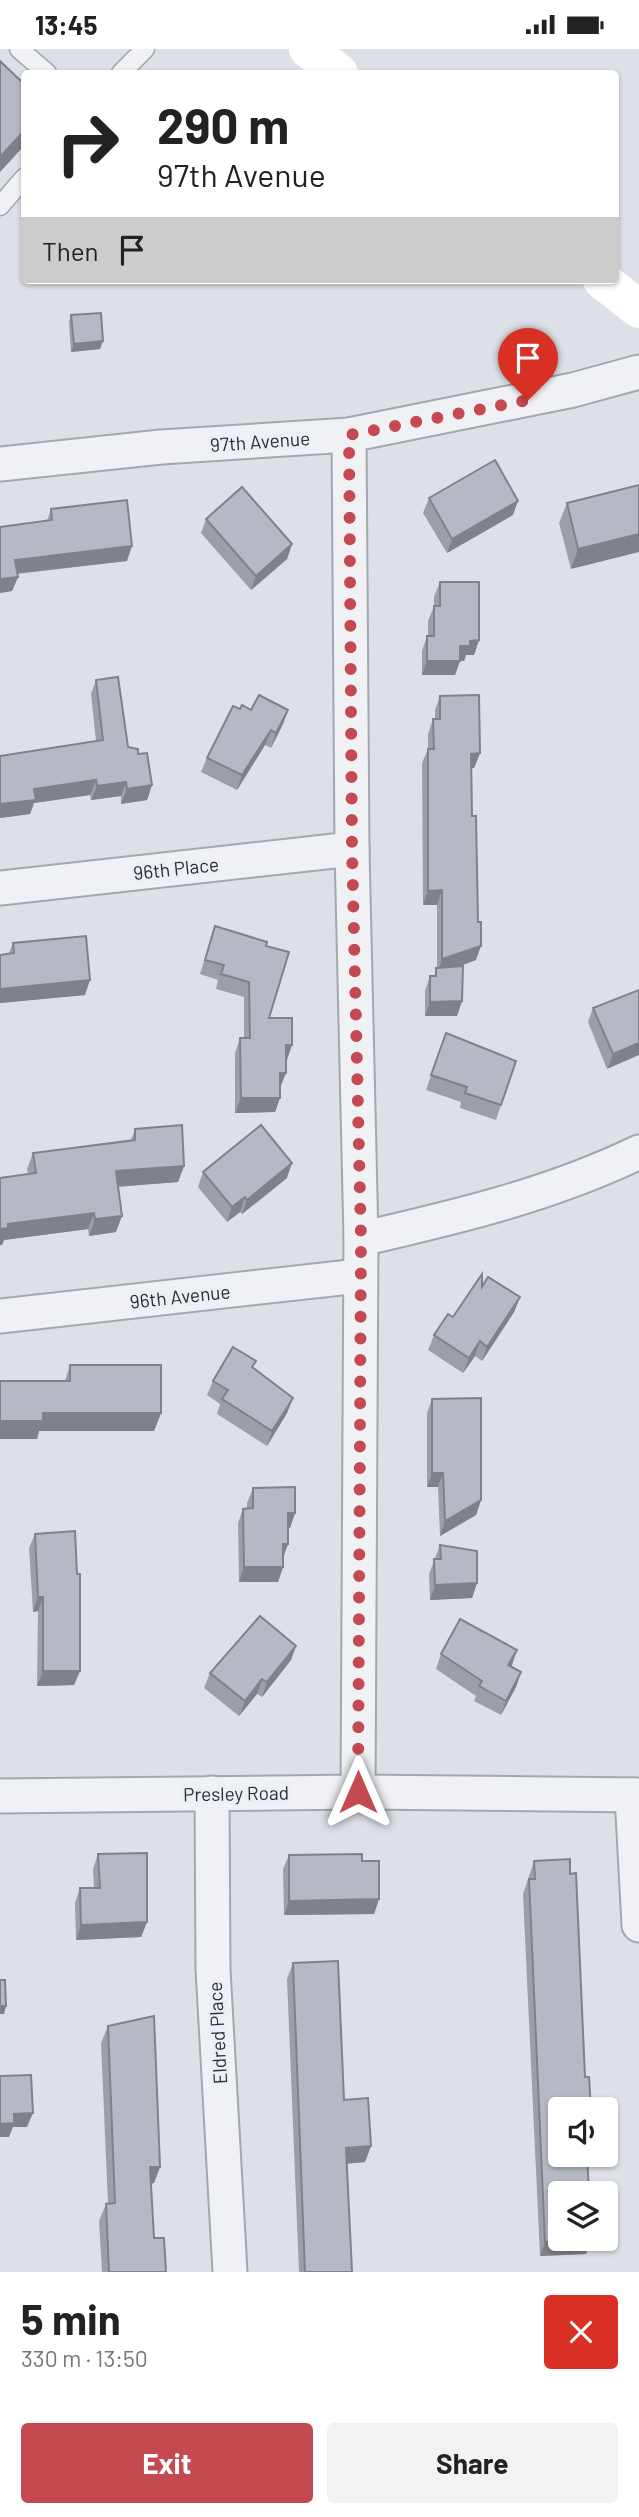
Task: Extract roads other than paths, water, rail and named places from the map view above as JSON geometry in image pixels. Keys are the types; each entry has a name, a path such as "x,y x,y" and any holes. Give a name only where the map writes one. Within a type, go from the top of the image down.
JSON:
{"main road":[{"path":"308,49 335,70"},
{"path":"606,284 639,309"}],"street":[{"name":"97th Avenue","path":"0,464 161,447 349,435 573,390 639,372"},
{"path":"349,435 352,849 361,1239 358,1792"},
{"name":"96th Place","path":"0,888 352,849"},
{"path":"361,1239 501,1206 606,1168 639,1152"},
{"name":"96th Avenue","path":"0,1316 359,1276"},
{"name":"Presley Road","path":"0,1795 358,1792 636,1795"},
{"name":"Eldred Place","path":"212,1793 213,1969 230,2272"},
{"path":"636,1795 639,1925"}],"lane":[{"path":"19,49 44,70"},
{"path":"124,70 145,49"},
{"path":"0,206 21,182"}]}
